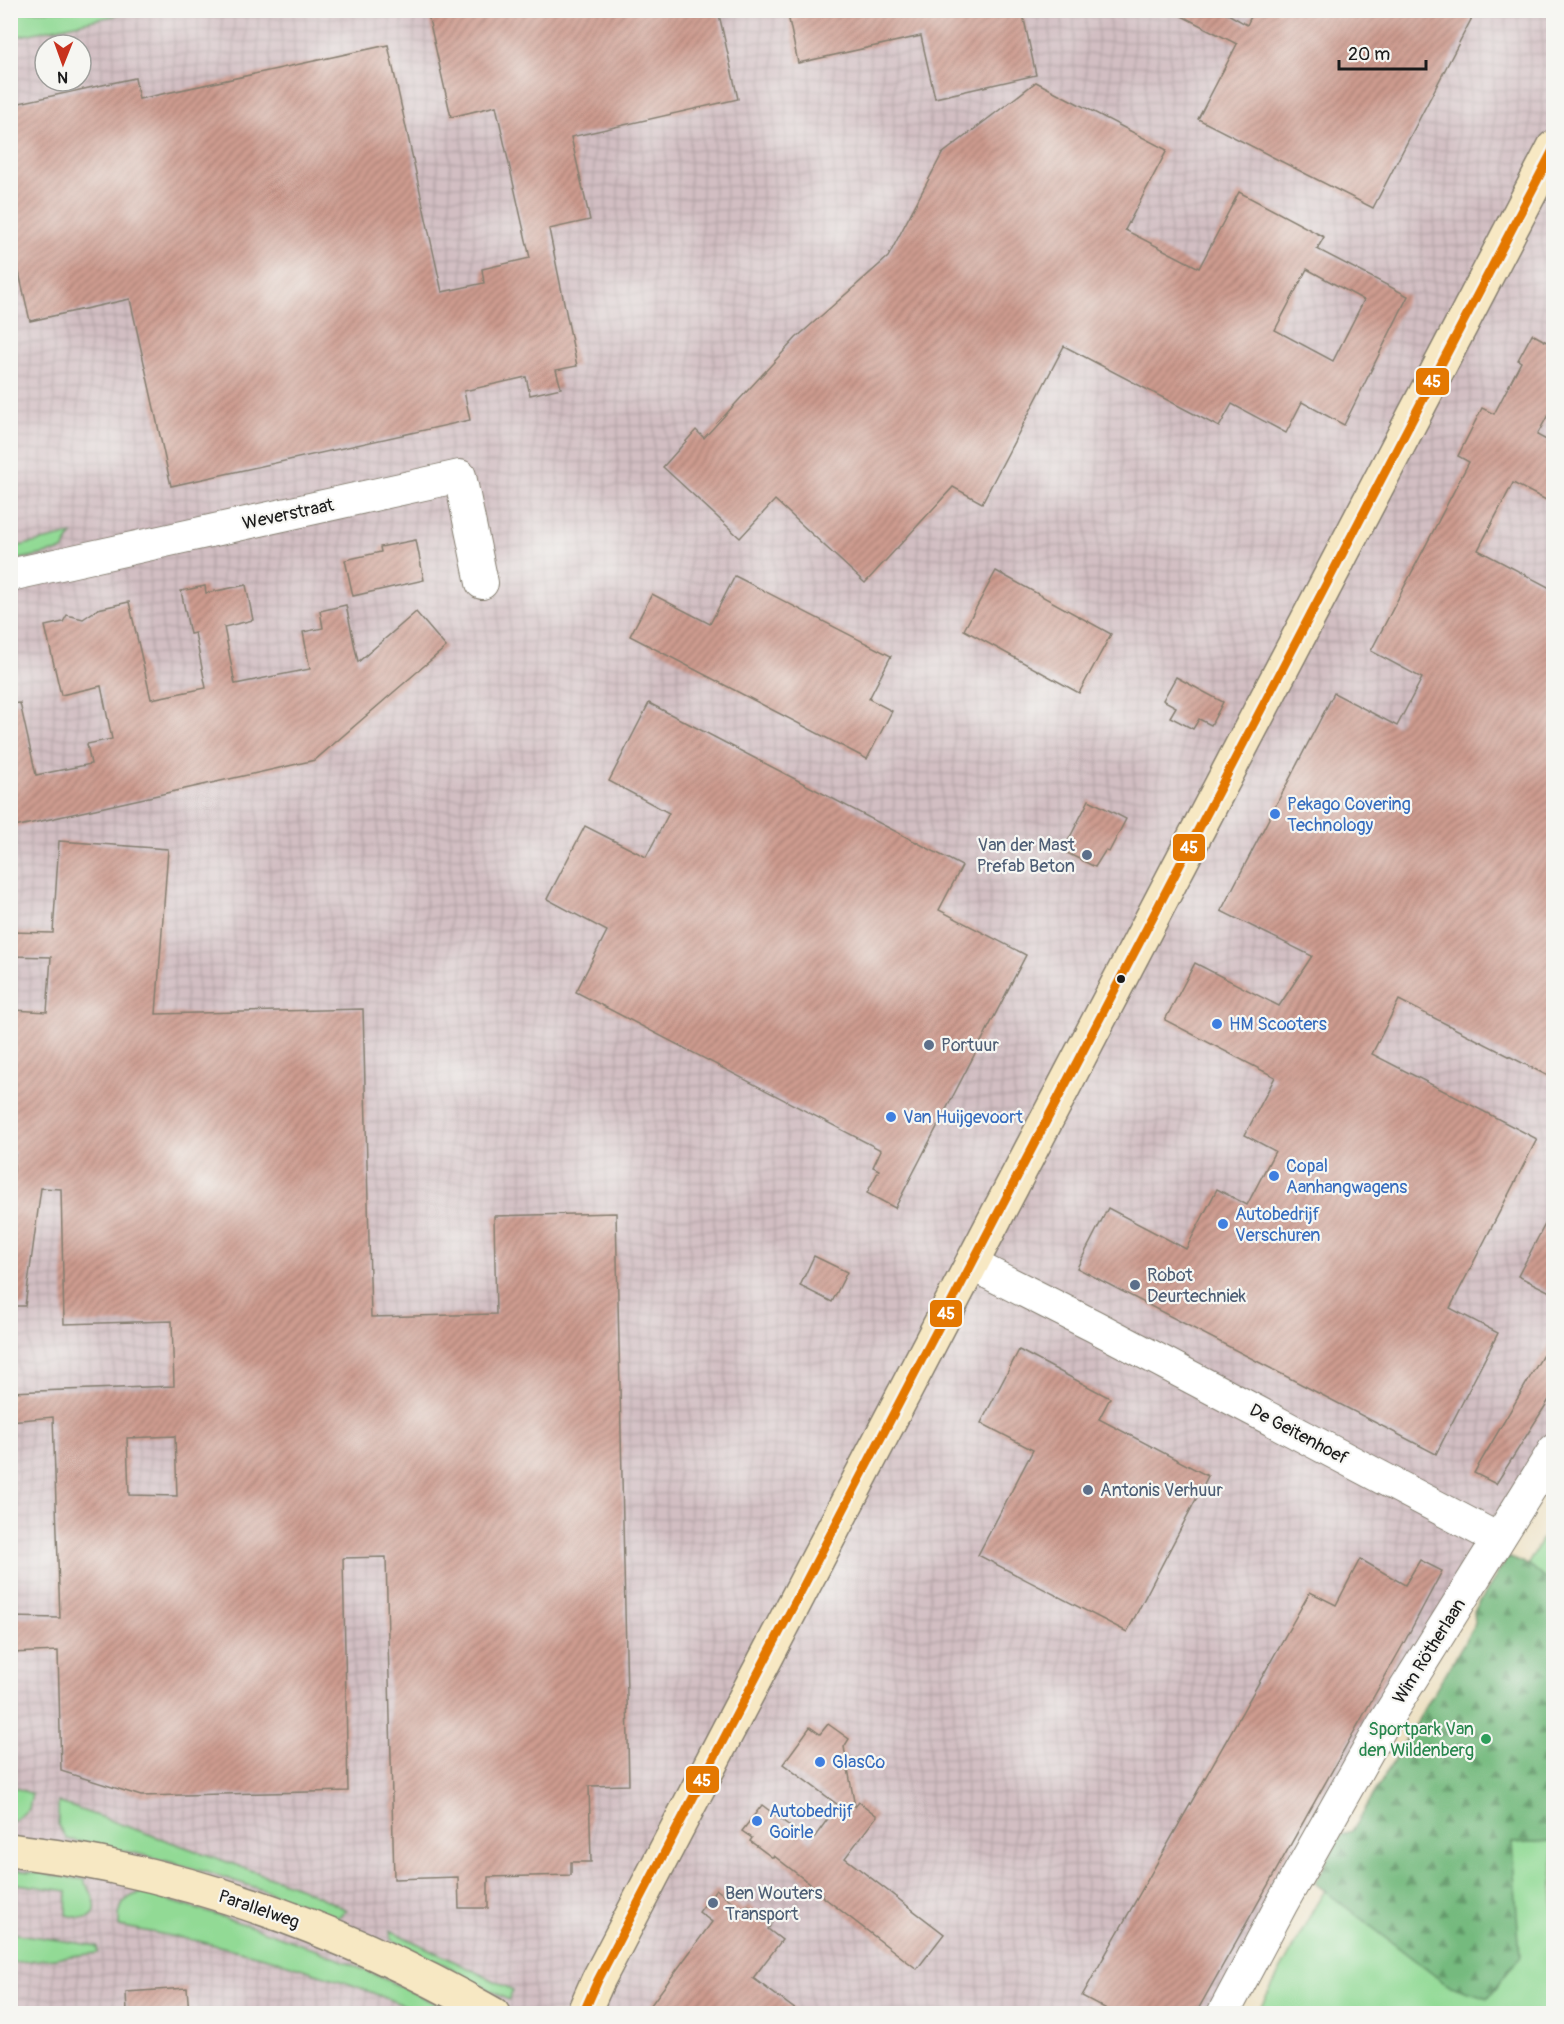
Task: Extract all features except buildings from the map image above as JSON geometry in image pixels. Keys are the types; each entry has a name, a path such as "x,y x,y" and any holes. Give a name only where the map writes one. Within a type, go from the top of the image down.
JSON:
{"street":[{"path":"583,2013 603,1970 1554,147"},
{"name":"Weverstraat","path":"10,575 460,476 482,583"},
{"name":"De Geitenhoef","path":"971,1264 1112,1335 1498,1539"},
{"name":"Wim Rötherlaan","path":"1223,2013 1382,1726 1554,1450"},
{"name":"Parallelweg","path":"10,1850 114,1866 248,1904 321,1930 385,1957 493,2013"}],"shaded area":[{"path":"11,11 1553,11 1553,1427 1363,1737 1214,2013 11,2014"}],"green space":[{"path":"121,10 122,14 11,38 11,11"},
{"path":"72,534 63,550 11,561 10,548"},
{"name":"Sportpark Van den Wildenberg","path":"1553,1519 1553,2013 1257,2014 1316,1905 1523,1573"},
{"name":"Sportpark Van den Wildenberg","path":"1508,1557 1532,1567 1553,1585 1554,1841 1512,1843 1520,1956 1488,1998 1447,1985 1315,1883 1341,1835 1352,1831 1475,1624 1474,1611"},
{"path":"11,1786 32,1794 29,1809 11,1823"},
{"path":"58,1802 301,1888 347,1910 338,1917 204,1871 136,1853 66,1839 58,1825"},
{"path":"11,1869 85,1880 94,1900 93,1914 85,1918 66,1915 67,1891 11,1883"},
{"path":"141,1893 261,1930 339,1959 453,2013 423,2013 353,1985 272,1959 198,1941 119,1926 122,1904 129,1897"},
{"path":"390,1930 513,1990 508,2000 449,1967 392,1940"},
{"path":"11,1933 97,1946 98,1953 11,1963"}],"transit line":[{"name":"45","path":"583,2014 598,1980 1554,148"}],"place":[{"name":"Pekago Covering Technology","path":"1275,814"},
{"name":"Van der Mast Prefab Beton","path":"1087,855"},
{"name":"HM Scooters","path":"1217,1024"},
{"name":"Portuur","path":"929,1045"},
{"name":"Van Huijgevoort","path":"891,1117"},
{"name":"Copal Aanhangwagens","path":"1274,1176"},
{"name":"Autobedrijf Verschuren","path":"1223,1224"},
{"name":"Robot Deurtechniek","path":"1135,1285"},
{"name":"Antonis Verhuur","path":"1088,1490"},
{"name":"Sportpark Van den Wildenberg","path":"1486,1739"},
{"name":"GlasCo","path":"820,1762"},
{"name":"Autobedrijf Goirle","path":"757,1821"},
{"name":"Ben Wouters Transport","path":"713,1903"}]}
